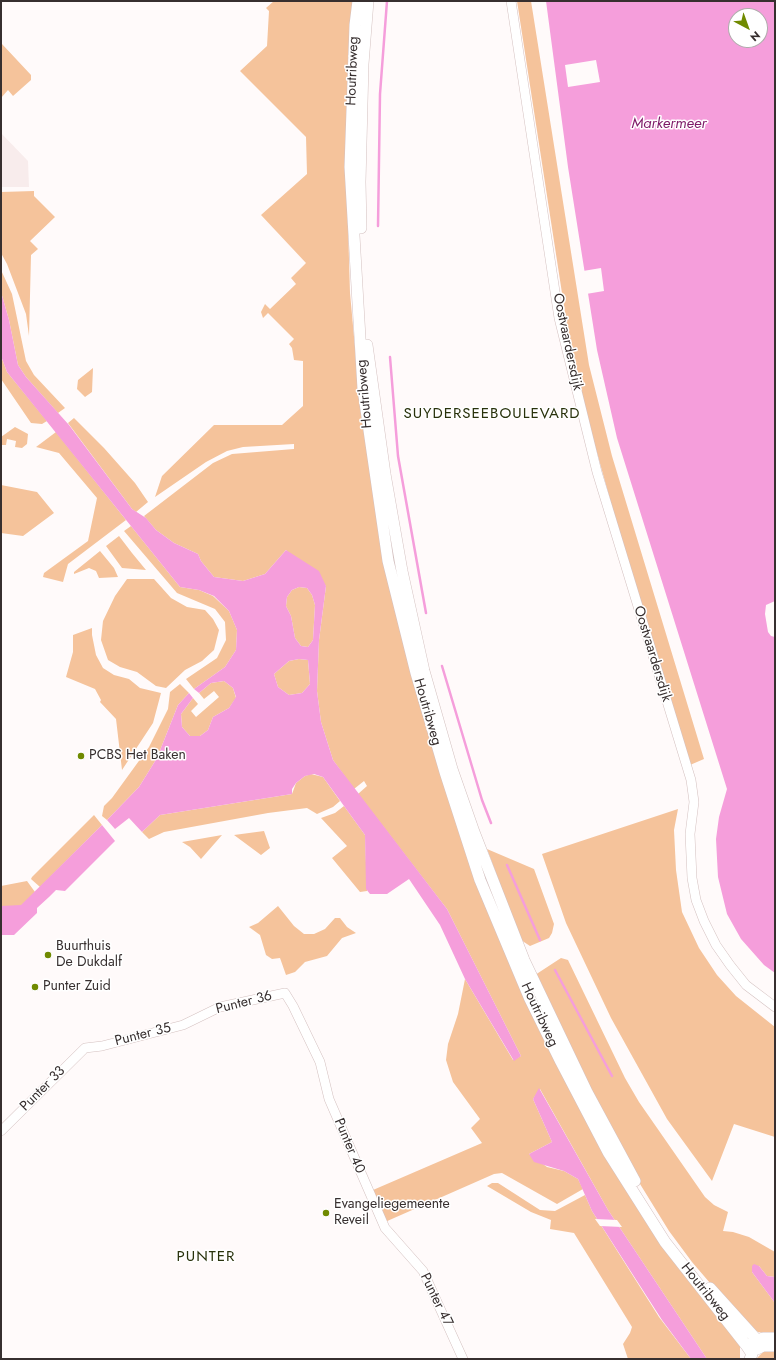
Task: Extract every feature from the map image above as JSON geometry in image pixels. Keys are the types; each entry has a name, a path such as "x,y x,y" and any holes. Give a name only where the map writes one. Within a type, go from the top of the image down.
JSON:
{"main road":[{"name":"Houtribweg","path":"358,1 355,25 350,167 363,389 388,561 416,673 445,772 480,880 529,997 560,1062 608,1152 665,1242 750,1352"},
{"name":"Houtribweg","path":"368,1 363,64 360,182 364,310 385,474 402,571 429,690 452,769 474,832 524,960 588,1092 616,1143 622,1159 667,1233 750,1352"},
{"path":"750,1352 768,1337 775,1338"},
{"path":"750,1352 763,1346 775,1346"}],"street":[{"name":"Oostvaardersdijk","path":"510,1 559,318 597,472 687,765 694,802 690,834 692,878 704,921 716,945 746,985 775,1007"},
{"name":"Punter 36","path":"198,1017 220,1007 285,993 293,1006 320,1062"},
{"name":"Punter 35","path":"85,1048 102,1046 182,1025 198,1017"},
{"name":"Punter 33","path":"1,1131 85,1048"},
{"name":"Punter 40","path":"320,1062 329,1099 385,1228"},
{"name":"Punter 47","path":"385,1228 423,1271 463,1359"}],"shaded area":[{"path":"274,1 359,1 346,159 350,293 361,413 395,610 468,853 605,1153 740,1345 740,1359 707,1359 608,1210 540,1089 533,1099 552,1142 529,1154 547,1167 564,1171 578,1179 583,1189 557,1204 502,1173 494,1174 385,1222 373,1190 482,1143 471,1128 480,1119 453,1082 446,1060 448,1044 458,1014 465,979 513,1060 521,1056 447,909 358,794 367,786 364,781 354,789 333,760 321,722 317,691 319,640 326,586 286,550 265,574 243,581 214,577 201,561 198,554 174,543 156,530 144,516 213,463 232,454 294,449 294,444 243,447 227,451 206,462 155,497 162,476 214,425 282,425 303,406 303,361 294,360 292,348 289,344 294,339 268,313 263,318 261,312 265,304 270,309 296,284 291,278 306,263 261,215 307,174 306,137 240,71 267,46 269,11 266,8"},
{"path":"517,1 531,1 589,365 612,456 704,759 690,765 615,517 580,392 568,332"},
{"path":"2,44 31,75 31,80 13,96 8,90 1,98 1,46"},
{"path":"1,133 28,161 29,187 1,187"},
{"path":"34,191 34,196 55,217 30,241 38,249 31,255 29,336 26,314 7,264 1,253 1,192"},
{"path":"1,270 12,294 26,361 34,375 65,408 58,413 26,377 18,365 9,320 1,292"},
{"path":"1,356 7,372 47,421 42,424 31,423 1,379"},
{"path":"93,368 92,392 85,397 77,389 78,380"},
{"path":"74,418 104,448 135,483 148,502 136,512 132,509 68,423"},
{"path":"15,427 28,434 27,444 22,448 15,447 16,441 7,439 6,445 2,445 1,450 1,437"},
{"path":"56,432 126,520 68,564 63,582 43,577 44,573 88,541 97,498 59,453 36,447"},
{"path":"1,485 37,492 54,513 23,536 1,533"},
{"path":"131,526 180,587 199,590 213,596 229,611 237,630 236,650 225,667 194,689 186,679 217,658 226,640 225,622 215,609 177,593 124,531"},
{"path":"119,536 146,570 122,568 106,546"},
{"path":"100,551 114,568 118,577 99,578 96,571 89,568 74,574 74,572"},
{"path":"127,579 154,579 171,598 187,607 205,610 213,619 219,630 214,650 202,661 185,670 166,688 156,686 137,672 120,667 108,660 101,640 103,621 115,596"},
{"path":"299,587 307,588 312,595 315,605 313,640 308,647 301,646 295,638 291,616 286,606 287,597 292,590"},
{"path":"92,628 96,655 103,668 114,675 129,679 140,688 161,693 153,723 122,770 116,719 100,702 101,700 95,689 66,677 73,652 73,635"},
{"path":"299,659 308,660 310,684 302,693 289,695 278,687 274,674 289,661"},
{"path":"224,681 233,688 236,698 229,708 213,717 208,730 200,736 190,736 182,727 181,714 193,698 198,704 191,711 196,717 219,697 214,691 204,699 199,693 211,683"},
{"path":"180,684 189,693 178,705 157,758 139,787 107,820 102,816 104,806 112,798 149,747 168,709 170,692"},
{"path":"311,774 323,777 340,801 333,807 317,814 307,808 268,813 164,832 149,839 142,832 160,815 292,794 296,783 305,776"},
{"path":"344,806 365,835 367,891 360,892 332,858 347,846 321,818 335,813"},
{"path":"678,809 674,830 676,870 682,912 699,948 717,975 736,996 775,1027 775,1137 734,1124 712,1181 667,1119 611,1018 566,923 542,854"},
{"path":"94,815 102,825 40,887 31,879 32,877"},
{"path":"264,831 270,848 261,855 234,835"},
{"path":"222,835 201,859 190,847 182,842"},
{"path":"487,849 534,869 554,924 549,938 530,946 521,940"},
{"path":"27,881 35,892 21,906 1,906 1,886"},
{"path":"278,906 294,926 304,934 314,934 325,929 335,918 340,918 347,927 356,933 342,938 327,956 305,962 295,972 286,975 280,958 272,959 266,955 260,935 249,927 258,923"},
{"path":"561,958 568,960 625,1078 639,1102 705,1197 714,1205 728,1212 723,1231 733,1232 749,1237 775,1252 775,1277 767,1276 759,1266 752,1272 775,1303 775,1335 758,1332 752,1329 734,1311 692,1262 669,1231 632,1171 535,975"},
{"path":"492,1183 498,1183 540,1210 555,1211 585,1195 592,1211 659,1317 691,1359 628,1359 623,1344 632,1327 574,1233 550,1229 551,1220 531,1212 487,1186"},
{"path":"764,1351 775,1352 775,1359 756,1359"}],"water":[{"name":"Markermeer","path":"546,1 775,1 775,601 766,605 765,614 768,632 771,636 775,637 775,973 764,965 741,939 727,914 718,877 716,839 719,817 727,789 617,438 597,350 568,167"},
{"path":"1,292 9,320 18,365 26,377 69,425 132,509 146,518 156,530 174,543 198,554 201,561 214,577 243,581 265,574 286,550 319,571 326,586 319,640 317,691 321,722 333,760 447,909 521,1056 514,1061 465,979 440,925 409,879 387,894 370,894 366,889 365,835 323,777 314,774 305,776 296,783 292,789 292,794 160,815 142,832 129,818 115,829 107,820 139,787 157,758 178,705 189,693 193,698 181,714 182,727 190,736 200,736 208,730 213,717 229,708 236,697 233,688 224,681 211,683 199,693 194,689 225,667 236,650 237,630 229,611 214,596 199,590 180,587 7,372 1,356","holes":["299,587 307,588 312,595 315,605 313,640 308,647 301,646 295,638 291,616 286,606 287,597 292,590","299,659 308,660 310,684 302,693 289,695 278,687 274,674 289,661"]},
{"path":"102,825 115,841 65,891 56,890 37,908 37,913 14,935 1,935 1,906 21,905"},
{"path":"539,1088 608,1210 707,1359 691,1359 662,1320 592,1211 578,1179 564,1171 534,1162 529,1154 552,1142 533,1099"},
{"path":"754,1264 759,1266 767,1276 775,1277 775,1303 752,1272 752,1266"}],"pier":[{"path":"596,60 600,82 568,87 565,65"},
{"path":"601,268 604,291 586,294 583,271"},
{"path":"595,1219 617,1220 622,1227 600,1226"}],"waterway":[{"path":"378,226 380,94 387,1"},
{"path":"390,357 398,456 426,613"},
{"path":"442,666 482,800 491,823"},
{"path":"507,865 540,940"},
{"path":"555,970 612,1076"}],"place":[{"name":"PCBS Het Baken","path":"81,756"},
{"name":"Buurthuis De Dukdalf","path":"48,955"},
{"name":"Punter Zuid","path":"35,987"},
{"name":"Evangeliegemeente Reveil","path":"326,1213"}],"district":[{"name":"SUYDERSEEBOULEVARD","path":"492,414"},
{"name":"PUNTER","path":"206,1257"}]}
